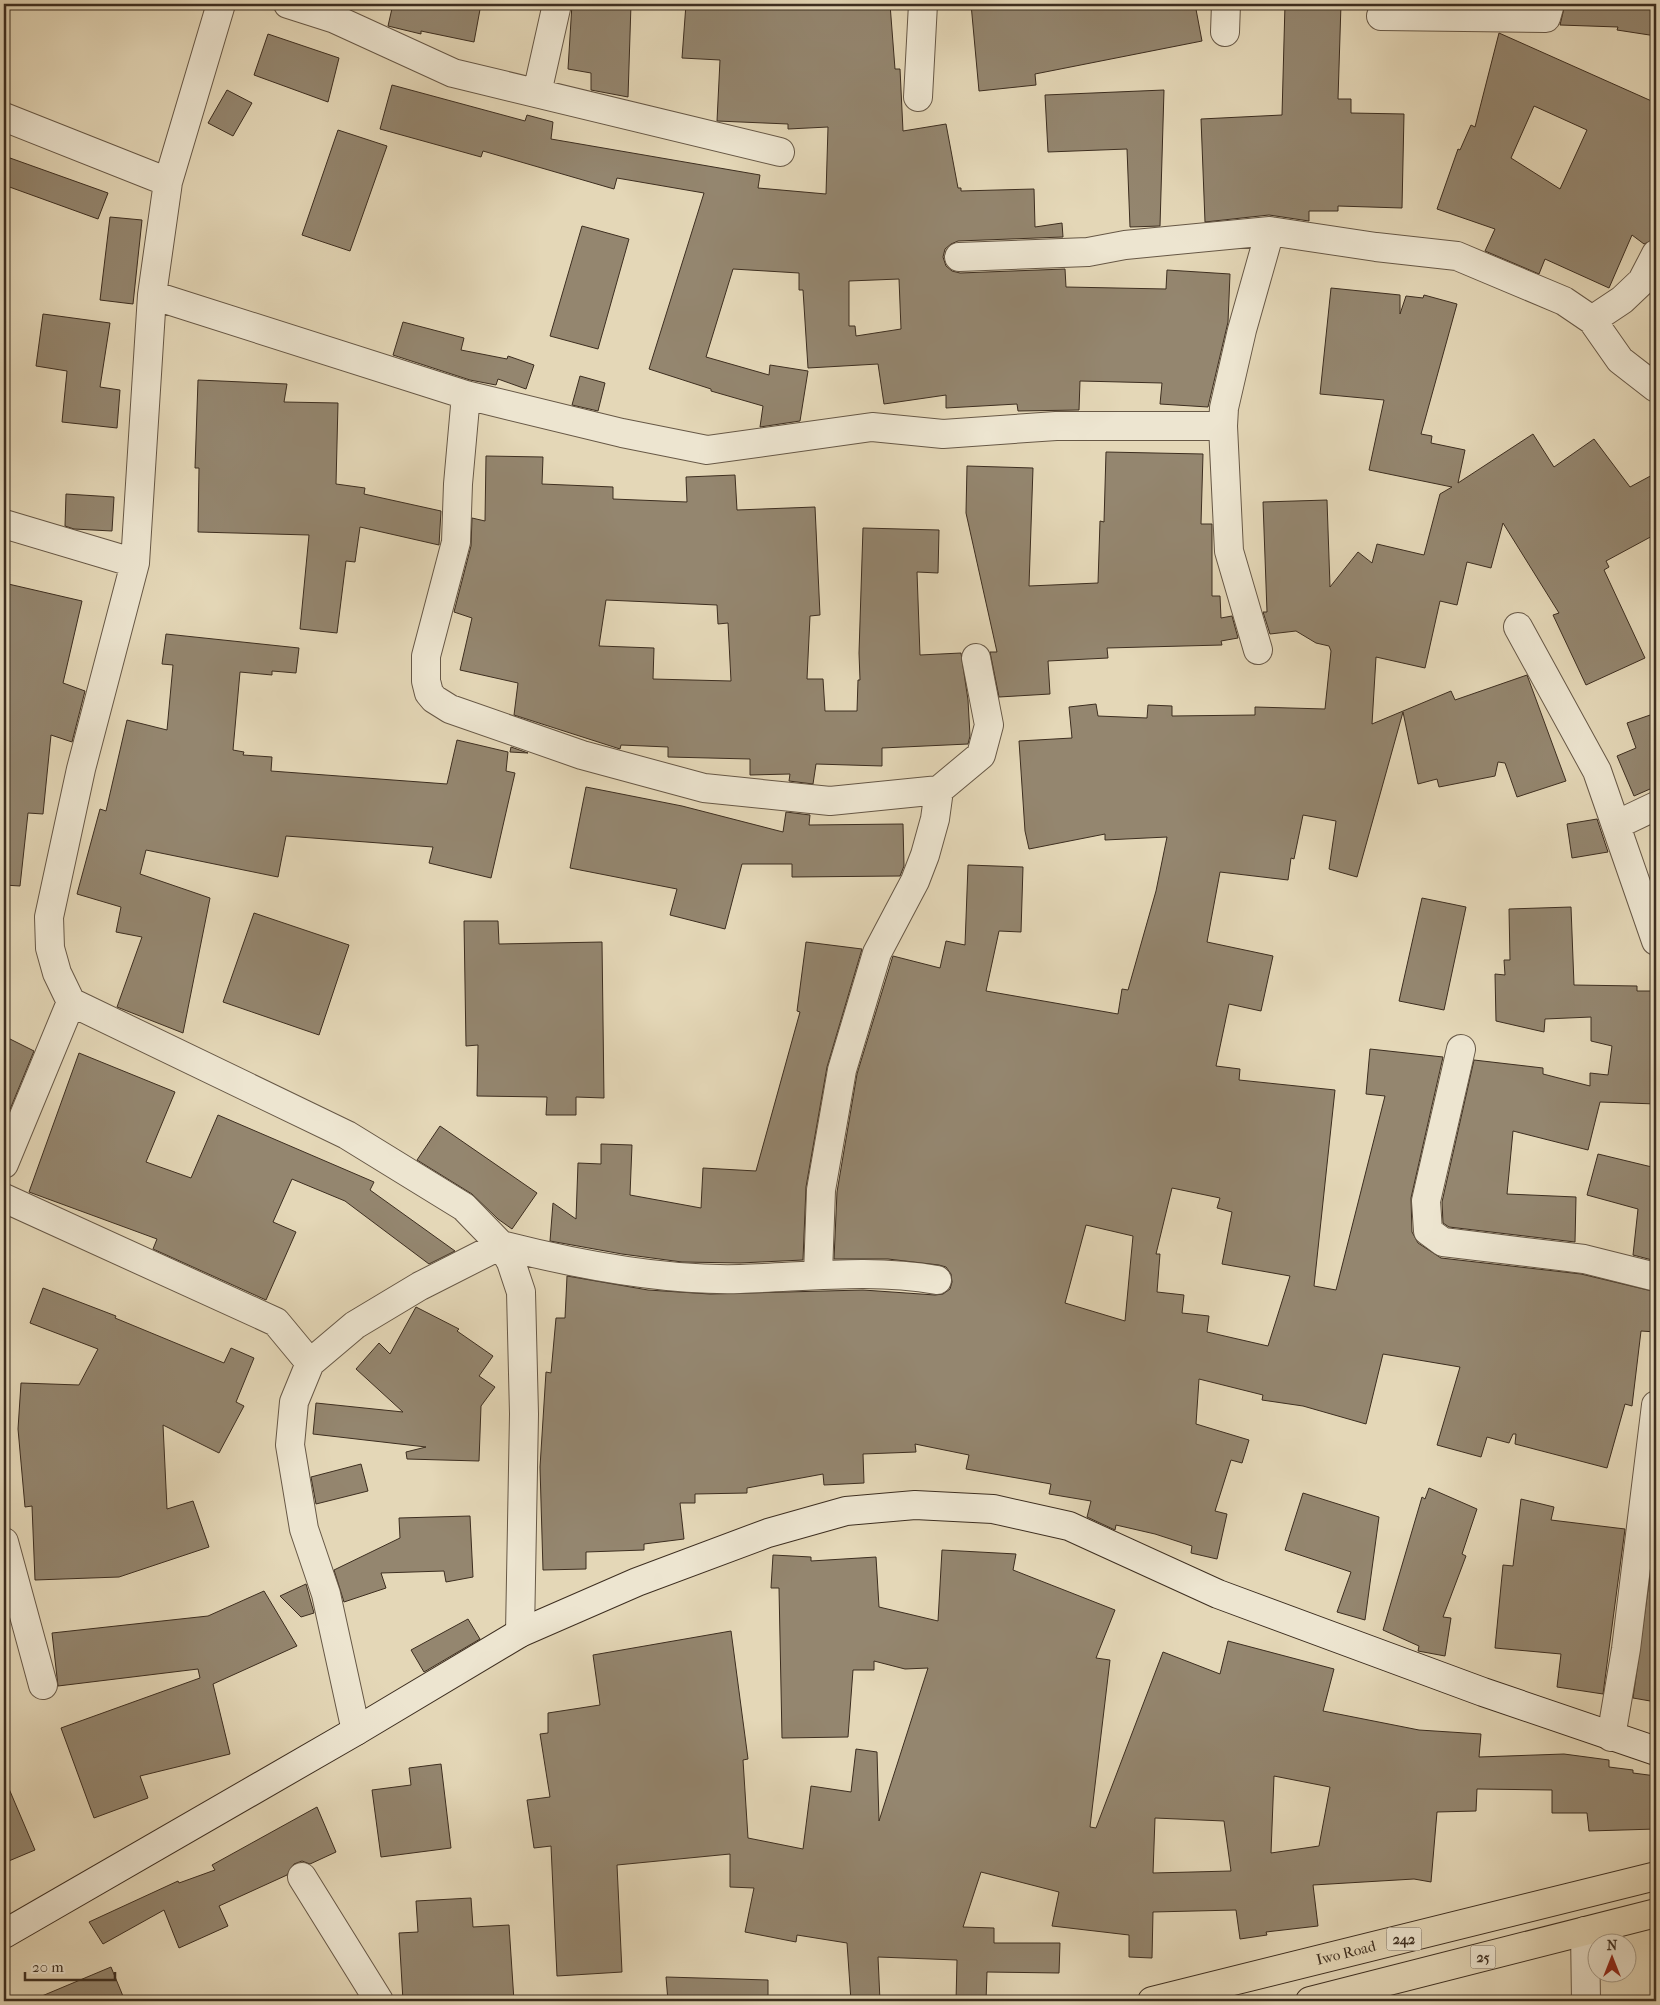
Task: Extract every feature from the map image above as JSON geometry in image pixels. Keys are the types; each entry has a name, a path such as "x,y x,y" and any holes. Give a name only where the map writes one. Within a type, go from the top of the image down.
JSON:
{"main road":[{"name":"Iwo Road","path":"1152,2001 1656,1876"},
{"name":"25","path":"1310,2001 1656,1913"}],"street":[{"path":"221,4 168,182 152,295 135,563 81,769 48,917 50,948 57,974 71,1002 347,1135 464,1207 501,1244 511,1262 521,1292 524,1414 520,1633"},
{"path":"288,4 335,19 453,73 780,152"},
{"path":"538,93 557,4"},
{"path":"918,97 923,4"},
{"path":"1225,32 1226,4"},
{"path":"1381,16 1546,18 1550,4"},
{"path":"4,117 168,182"},
{"path":"1258,650 1229,551 1223,426 1224,408 1242,330 1270,230"},
{"path":"959,257 1088,252 1125,245 1270,230 1376,247 1457,256 1564,301 1592,320 1620,360 1656,388"},
{"path":"1592,320 1622,300 1642,281 1656,254"},
{"path":"152,295 466,395 622,433 707,450 872,427 943,434 1056,426 1223,426"},
{"path":"466,395 458,484 456,542 426,656 426,681 429,692 434,700 450,709 582,755 704,788 830,801 938,790 981,755 989,725 976,658"},
{"path":"4,524 135,563"},
{"path":"1518,627 1597,771 1656,941"},
{"path":"818,1274 821,1190 842,1070 877,953 915,881 925,855 935,819 938,790"},
{"path":"1616,825 1656,806"},
{"path":"5,1159 71,1002"},
{"path":"1461,1049 1426,1201 1428,1231 1443,1242 1584,1259 1656,1277"},
{"path":"4,1198 276,1322 310,1363"},
{"path":"356,1731 326,1594 304,1529 290,1445 294,1402 310,1363 355,1325 420,1286 501,1244 566,1262 685,1277 740,1279 818,1274 904,1274 937,1280"},
{"path":"1611,1737 1626,1649 1656,1405"},
{"path":"4,1934 356,1731 520,1633 637,1582 768,1533 846,1511 915,1505 993,1509 1069,1526 1218,1594 1383,1656 1611,1737 1656,1751"},
{"path":"4,1542 43,1685"},
{"path":"302,1877 379,2001"},
{"path":"1585,1931 1586,2001"}],"building":[{"path":"393,4 481,4 474,42 421,31 421,34 388,26"},
{"path":"572,4 631,4 628,97 591,90 591,73 568,69"},
{"path":"686,4 792,8 844,4 890,4 895,69 900,69 903,131 946,124 958,188 961,188 961,191 1034,189 1035,227 1062,223 1063,237 958,241 945,249 943,257 946,266 952,271 960,273 1065,269 1066,287 1166,289 1167,270 1230,274 1228,322 1208,407 1160,404 1162,383 1080,381 1079,410 1018,411 1017,404 946,408 946,395 884,404 878,364 808,368 803,290 799,290 799,273 733,269 706,357 769,375 770,365 808,371 800,421 760,427 763,406 711,391 711,389 649,369 704,193 617,178 614,189 483,151 481,157 380,129 392,85 525,121 527,115 553,122 551,139 760,175 758,188 826,194 828,127 788,129 788,124 717,121 720,60 682,58","holes":["899,279 901,329 856,336 855,326 849,326 849,281"]},
{"path":"971,4 1195,4 1202,41 1035,74 1036,85 979,91"},
{"path":"1285,4 1341,4 1338,99 1351,99 1351,113 1404,114 1402,208 1338,206 1338,211 1309,211 1309,221 1269,215 1205,222 1201,119 1282,115"},
{"path":"1565,4 1656,4 1656,36 1617,30 1618,27 1560,25"},
{"path":"1499,33 1656,103 1656,239 1644,244 1632,235 1609,288 1545,259 1539,274 1485,251 1495,229 1437,209 1458,149 1460,150 1471,125 1475,127","holes":["1534,106 1587,130 1560,189 1511,158"]},
{"path":"268,34 339,58 328,102 254,75"},
{"path":"227,90 252,103 233,136 208,123"},
{"path":"1164,90 1160,226 1130,227 1127,149 1048,152 1045,95"},
{"path":"338,130 387,146 350,251 302,235"},
{"path":"10,158 108,193 98,219 4,185 4,176"},
{"path":"110,217 142,220 133,304 100,300"},
{"path":"582,226 629,239 598,349 550,336"},
{"path":"1331,288 1400,295 1400,314 1406,296 1423,298 1424,295 1457,304 1421,434 1432,436 1431,443 1465,450 1458,483 1533,434 1554,467 1594,439 1630,487 1656,473 1656,534 1606,561 1609,567 1604,570 1645,658 1586,685 1553,615 1559,613 1503,523 1491,568 1467,562 1457,605 1440,601 1425,668 1376,657 1372,724 1451,691 1455,700 1527,675 1566,781 1517,797 1505,763 1498,762 1495,776 1439,787 1437,779 1418,784 1403,712 1357,877 1329,869 1336,821 1303,815 1294,859 1291,858 1288,880 1220,872 1207,942 1273,956 1261,1011 1229,1004 1216,1066 1240,1069 1239,1080 1335,1090 1314,1286 1336,1290 1385,1096 1366,1094 1370,1049 1443,1057 1411,1198 1412,1232 1418,1243 1441,1258 1581,1274 1656,1292 1656,1332 1641,1331 1632,1406 1625,1404 1607,1468 1515,1444 1516,1434 1513,1434 1509,1443 1487,1437 1481,1457 1437,1445 1460,1367 1383,1354 1366,1424 1303,1406 1262,1400 1263,1395 1199,1379 1196,1424 1249,1440 1242,1463 1231,1460 1215,1511 1227,1514 1217,1559 1191,1553 1192,1546 1155,1534 1116,1525 1115,1530 1087,1517 1091,1501 1049,1494 1051,1484 966,1469 969,1455 915,1444 916,1452 863,1454 864,1483 824,1485 823,1474 747,1488 747,1493 695,1494 695,1503 680,1503 684,1539 644,1544 644,1550 586,1552 586,1569 543,1570 540,1467 546,1372 551,1373 556,1318 565,1318 567,1276 648,1290 710,1294 863,1290 935,1295 943,1294 950,1289 952,1282 951,1274 946,1267 939,1265 888,1259 834,1259 837,1192 857,1074 893,956 940,968 946,941 965,945 968,865 1023,867 1021,932 999,931 986,991 1118,1014 1122,989 1128,990 1156,891 1167,837 1105,840 1105,834 1029,849 1025,831 1019,741 1072,738 1069,707 1096,704 1098,716 1147,718 1148,705 1172,706 1172,716 1255,715 1255,707 1325,709 1331,651 1329,646 1316,643 1296,631 1270,634 1263,612 1267,612 1263,502 1327,500 1330,587 1358,552 1372,563 1377,544 1424,555 1440,494 1452,487 1369,470 1384,400 1320,394","holes":["1172,1188 1220,1198 1217,1208 1232,1212 1222,1264 1290,1276 1268,1346 1207,1332 1209,1316 1182,1313 1184,1295 1157,1292 1160,1254 1156,1254","1086,1225 1133,1236 1125,1321 1065,1303"]},
{"path":"43,314 110,323 100,387 120,390 117,428 62,422 67,371 36,366"},
{"path":"403,322 464,338 461,350 507,359 508,356 534,365 526,389 498,379 496,385 470,380 393,355"},
{"path":"580,376 605,383 598,411 572,405"},
{"path":"198,380 287,384 284,402 338,403 336,484 365,488 364,494 441,511 439,545 360,527 355,562 346,561 337,633 300,629 309,535 198,532 199,468 195,468"},
{"path":"1106,452 1203,454 1201,524 1212,524 1212,596 1220,596 1221,618 1232,616 1238,638 1221,641 1222,645 1107,648 1108,658 1048,661 1050,694 999,697 990,652 997,652 966,513 967,466 1033,468 1029,586 1098,583 1100,521 1104,522"},
{"path":"486,456 543,457 542,484 613,487 613,499 687,502 686,477 735,475 737,510 815,507 820,615 810,616 807,679 823,679 825,711 857,711 858,680 860,680 859,653 863,528 939,530 938,573 917,572 920,655 961,653 968,700 970,736 968,744 882,748 882,766 816,764 813,784 789,781 790,774 750,775 750,759 668,757 668,747 621,745 620,749 514,715 518,683 460,670 472,618 454,612 471,546 472,518 485,521","holes":["606,600 717,605 718,624 728,623 731,681 653,679 654,648 599,646"]},
{"path":"66,494 114,497 112,531 74,529 65,526"},
{"path":"4,583 82,601 63,683 85,691 72,742 51,735 43,814 28,813 20,886 4,885"},
{"path":"166,634 299,648 296,673 272,671 272,675 240,672 233,750 244,752 243,755 272,757 271,771 447,784 457,740 508,752 506,771 515,773 491,878 429,863 433,847 286,836 278,877 146,850 140,874 210,898 183,1033 117,1007 142,937 116,932 121,907 77,894 100,809 106,811 127,720 167,730 173,665 162,664"},
{"path":"1656,713 1656,791 1651,792 1650,789 1634,796 1617,756 1636,748 1627,723"},
{"path":"511,747 528,753 510,752"},
{"path":"586,787 682,806 783,832 786,812 810,815 809,825 903,824 904,866 900,876 792,877 792,864 742,864 725,929 670,915 677,889 570,868"},
{"path":"1597,819 1608,852 1572,858 1567,824"},
{"path":"1422,898 1466,907 1444,1010 1399,1001"},
{"path":"1571,907 1574,985 1637,986 1637,991 1656,991 1656,1104 1600,1102 1588,1150 1513,1131 1507,1194 1576,1197 1575,1242 1449,1227 1443,1223 1442,1202 1474,1060 1543,1068 1543,1074 1590,1086 1590,1073 1608,1075 1612,1046 1591,1041 1591,1017 1545,1019 1544,1032 1496,1021 1495,974 1505,975 1504,960 1510,960 1509,909"},
{"path":"254,913 349,945 319,1035 223,1002"},
{"path":"464,921 498,921 499,944 602,942 604,1098 576,1097 576,1115 546,1115 547,1097 477,1096 478,1045 466,1046"},
{"path":"806,942 862,949 827,1067 806,1187 803,1260 740,1263 682,1262 622,1254 550,1241 553,1203 576,1219 578,1163 601,1164 601,1144 632,1145 630,1195 701,1208 703,1168 756,1171 800,1012 797,1011"},
{"path":"4,1036 34,1051 4,1124"},
{"path":"79,1053 175,1092 146,1162 191,1178 218,1115 374,1182 370,1190 455,1251 429,1264 345,1201 292,1179 273,1222 296,1232 266,1300 153,1249 157,1239 29,1192"},
{"path":"440,1126 537,1193 512,1229 498,1219 472,1194 417,1160"},
{"path":"1598,1154 1656,1168 1656,1261 1633,1255 1638,1209 1587,1195"},
{"path":"43,1288 116,1316 115,1318 224,1363 231,1348 254,1358 236,1402 244,1406 219,1453 163,1425 167,1509 193,1501 209,1547 119,1577 35,1580 32,1506 25,1507 18,1429 21,1383 79,1385 98,1349 30,1323"},
{"path":"416,1307 459,1329 457,1331 493,1356 479,1376 495,1387 481,1406 479,1461 407,1459 406,1452 426,1447 313,1434 316,1403 403,1412 356,1369 379,1343 390,1354"},
{"path":"361,1464 368,1491 316,1504 311,1477"},
{"path":"1429,1488 1477,1509 1462,1554 1466,1556 1443,1617 1451,1618 1445,1656 1418,1651 1419,1646 1383,1630 1422,1497 1425,1499"},
{"path":"1303,1493 1379,1517 1365,1620 1337,1612 1351,1572 1285,1550"},
{"path":"1521,1499 1554,1507 1551,1520 1625,1529 1603,1694 1557,1687 1561,1654 1495,1648 1503,1565 1513,1566"},
{"path":"470,1516 473,1577 446,1582 444,1571 381,1573 386,1588 344,1602 334,1570 400,1538 399,1518"},
{"path":"1656,1532 1656,1702 1633,1698"},
{"path":"942,1550 1016,1554 1013,1570 1115,1610 1096,1658 1110,1660 1090,1827 1096,1828 1163,1652 1220,1674 1228,1641 1334,1669 1323,1711 1419,1730 1481,1734 1479,1757 1564,1754 1609,1760 1609,1767 1633,1770 1633,1773 1656,1776 1656,1829 1589,1831 1587,1813 1552,1813 1552,1790 1477,1789 1476,1811 1437,1812 1431,1882 1414,1879 1313,1885 1318,1926 1266,1932 1267,1935 1240,1939 1236,1910 1153,1912 1152,1958 1129,1957 1129,1935 1052,1926 1059,1892 981,1872 963,1927 994,1928 994,1943 1060,1943 1059,1973 987,1972 986,2001 956,2001 957,1960 878,1957 880,2001 851,2001 847,1943 797,1935 796,1942 745,1932 754,1888 730,1887 730,1854 617,1865 622,1972 557,1976 551,1846 534,1848 527,1800 550,1797 540,1734 548,1733 548,1713 600,1705 593,1655 731,1631 748,1759 743,1760 748,1838 803,1849 811,1786 851,1792 856,1749 877,1752 879,1821 928,1668 905,1669 874,1661 874,1670 853,1670 848,1737 782,1738 779,1588 771,1588 773,1555 811,1557 811,1561 876,1557 879,1607 938,1621","holes":["1274,1776 1330,1787 1319,1846 1271,1853","1155,1818 1224,1821 1231,1871 1153,1873"]},
{"path":"306,1584 314,1613 301,1617 280,1596"},
{"path":"264,1591 297,1646 213,1684 230,1754 140,1776 148,1798 94,1818 61,1728 200,1678 198,1669 58,1686 52,1633 208,1616"},
{"path":"468,1619 480,1639 424,1672 411,1650"},
{"path":"441,1764 451,1848 381,1857 372,1790 411,1785 409,1768"},
{"path":"4,1777 35,1850 4,1863"},
{"path":"317,1807 336,1852 310,1864 302,1861 294,1864 287,1875 219,1906 228,1926 179,1948 164,1910 103,1944 89,1922 178,1881 179,1883 215,1870 212,1865"},
{"path":"471,1898 473,1927 509,1925 514,2001 403,2001 399,1933 418,1932 416,1901"},
{"path":"111,1967 125,2001 30,2001"},
{"path":"666,1977 768,1980 768,1999 668,2001"}]}
